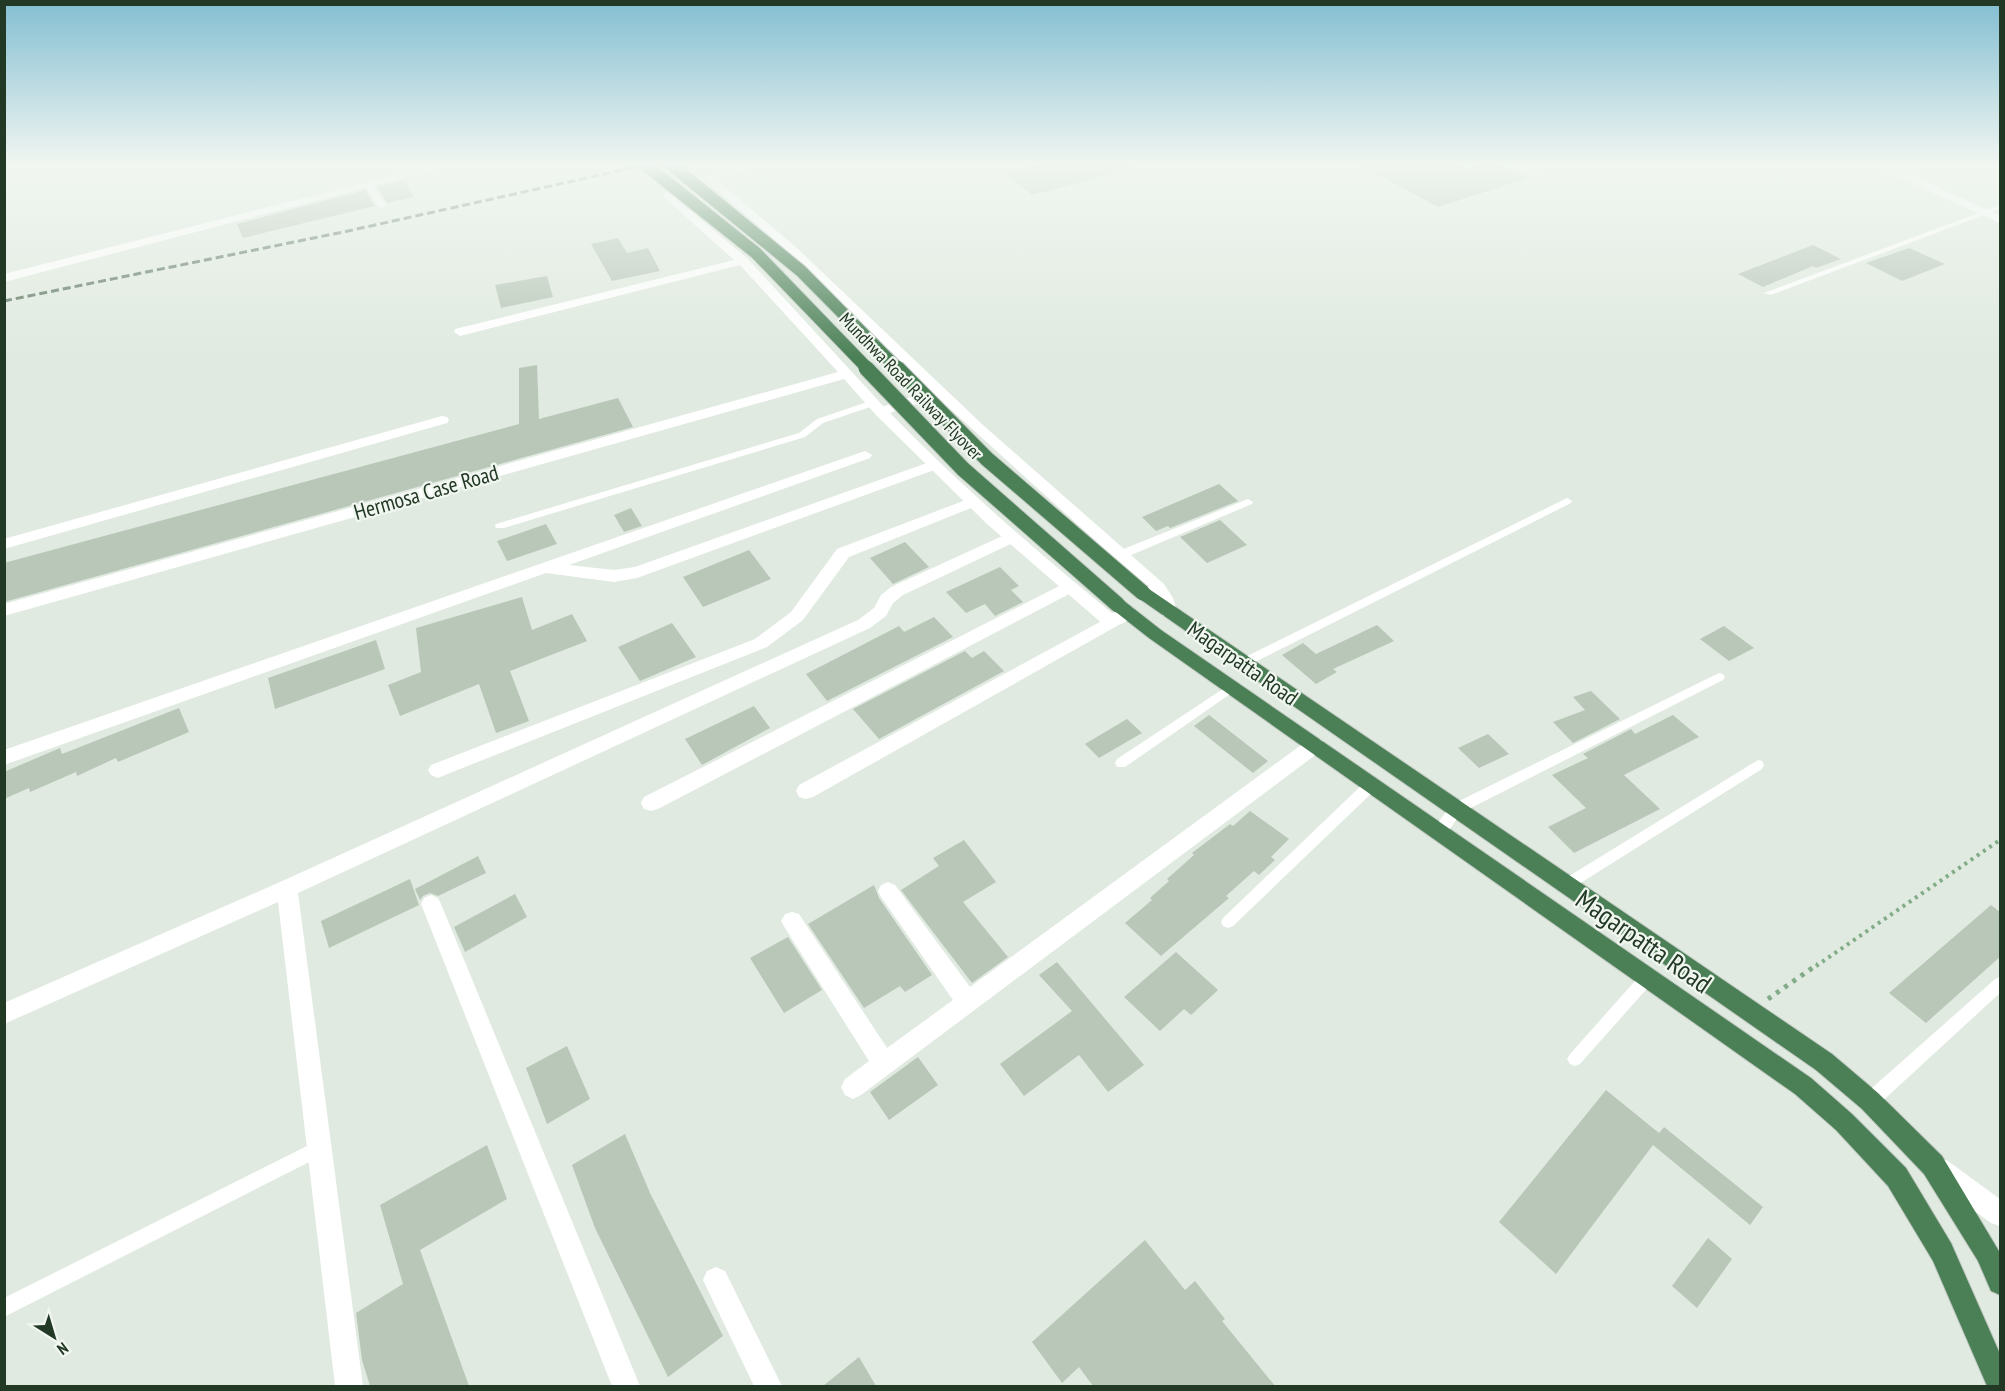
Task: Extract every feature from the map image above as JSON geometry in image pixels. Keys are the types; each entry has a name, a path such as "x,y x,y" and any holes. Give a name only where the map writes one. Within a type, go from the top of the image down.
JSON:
{"highway":[{"name":"Mundhwa Road Railway Flyover","path":"725,228 756,253 963,469 1118,613 1155,634"},
{"name":"Mundhwa Road Railway Flyover","path":"748,228 801,271 987,459 1168,612"},
{"name":"Magarpatta Road","path":"1168,612 1824,1062 1870,1101 1933,1165 1987,1252 2001,1282"},
{"name":"Magarpatta Road","path":"1155,634 1803,1086 1844,1122 1897,1177 1942,1252 2001,1384"}],"street":[{"path":"4,278 200,228"},
{"path":"705,228 743,261 877,408 971,503 1069,587 1118,613"},
{"path":"767,228 794,251 940,391 1158,588 1165,598 1168,612"},
{"path":"460,332 743,261"},
{"name":"Hermosa Case Road","path":"4,610 847,374"},
{"path":"877,408 940,391"},
{"path":"4,544 442,420"},
{"path":"4,758 865,455"},
{"path":"543,568 614,576 637,572 932,466"},
{"path":"438,770 761,644 783,630 801,611 834,561 843,552 971,503"},
{"path":"4,1014 287,888 864,624 880,612 887,599 897,591 1011,537"},
{"path":"651,803 1069,587"},
{"path":"806,791 1118,613"},
{"path":"853,1087 1315,745"},
{"path":"287,888 349,1386"},
{"path":"888,891 967,1002"},
{"path":"431,904 626,1386"},
{"path":"792,921 884,1063"},
{"path":"1933,1165 2001,1214"},
{"path":"716,1280 768,1386"}],"lane":[{"path":"1768,293 1942,228"},
{"path":"500,526 802,435 820,421 877,408"},
{"path":"1243,663 1567,501"},
{"path":"1120,555 1248,502"},
{"path":"1439,832 1456,809 1719,677"},
{"path":"1120,763 1232,687"},
{"path":"1566,885 1758,765"},
{"path":"1228,922 1371,784"},
{"path":"1575,1059 1647,978"},
{"path":"1870,1101 2001,984"},
{"path":"4,1308 319,1148"}],"path":[{"path":"1750,1011 2001,840"}],"building":[{"path":"239,228 285,228 243,238"},
{"path":"618,238 627,253 648,248 660,271 612,281 591,244"},
{"path":"1813,245 1841,259 1816,268 1813,266 1763,287 1738,274"},
{"path":"1909,248 1945,264 1902,281 1866,263"},
{"path":"547,276 553,297 501,308 495,285"},
{"path":"537,365 539,419 618,398 633,427 4,602 4,563 519,424 519,368"},
{"path":"1219,484 1238,501 1170,528 1168,526 1156,531 1142,517"},
{"path":"631,508 642,526 624,532 614,515"},
{"path":"1220,520 1247,545 1207,563 1180,537"},
{"path":"546,524 557,544 507,561 497,541"},
{"path":"905,542 929,567 893,584 870,558"},
{"path":"749,550 771,579 703,607 683,577"},
{"path":"1000,567 1019,586 1011,590 1023,602 995,616 985,604 966,613 946,592"},
{"path":"522,597 532,630 572,614 587,641 510,671 529,721 496,733 479,684 400,716 388,685 421,672 416,628"},
{"path":"934,617 953,637 827,701 806,674 899,626 904,632"},
{"path":"672,623 696,657 640,681 618,647"},
{"path":"1377,625 1394,641 1333,669 1337,672 1316,684 1282,655 1303,643 1316,654"},
{"path":"1724,626 1754,648 1729,661 1700,639"},
{"path":"376,640 385,669 275,709 268,678"},
{"path":"965,651 972,658 984,651 1004,671 879,739 853,709"},
{"path":"1591,691 1620,719 1573,743 1553,722 1585,710 1573,697"},
{"path":"754,706 770,728 702,765 685,739"},
{"path":"179,708 189,732 118,762 116,758 77,776 76,772 30,792 29,788 4,799 4,772 60,748 62,754"},
{"path":"1209,715 1268,761 1253,773 1194,726"},
{"path":"1673,715 1699,737 1624,775 1660,809 1574,853 1548,827 1586,808 1552,775 1588,758 1583,754 1631,729 1635,734"},
{"path":"1127,719 1142,733 1099,758 1085,744"},
{"path":"1488,734 1509,754 1479,768 1458,748"},
{"path":"1250,811 1289,839 1271,857 1275,860 1259,875 1254,871 1226,896 1229,898 1161,956 1125,923 1152,900 1150,898 1169,881 1167,879 1194,855 1192,853 1230,824 1233,826"},
{"path":"964,840 996,882 963,902 1008,957 972,983 901,890 939,866 933,858"},
{"path":"478,856 486,873 438,896 430,893 420,900 415,889"},
{"path":"410,879 419,905 329,948 321,921"},
{"path":"874,885 879,898 932,975 905,992 900,986 864,1008 808,924"},
{"path":"515,894 527,917 465,952 454,927"},
{"path":"1991,905 2001,913 2001,956 1926,1023 1889,993"},
{"path":"788,937 822,990 784,1013 750,958"},
{"path":"1176,952 1218,990 1191,1015 1184,1009 1160,1031 1124,997"},
{"path":"1057,962 1144,1065 1108,1092 1079,1055 1024,1096 1000,1064 1072,1011 1039,975"},
{"path":"567,1046 590,1099 547,1124 526,1068"},
{"path":"918,1057 938,1085 889,1120 870,1092"},
{"path":"1606,1090 1659,1133 1664,1127 1763,1207 1750,1225 1653,1145 1556,1274 1499,1222"},
{"path":"625,1134 650,1193 723,1336 668,1377 595,1228 572,1165"},
{"path":"487,1145 507,1199 420,1250 469,1386 370,1386 362,1360 356,1313 403,1284 380,1205"},
{"path":"1708,1238 1732,1259 1697,1308 1672,1286"},
{"path":"1145,1240 1185,1290 1195,1281 1225,1319 1222,1321 1275,1386 1093,1386 1079,1367 1062,1383 1032,1342"},
{"path":"859,1357 876,1386 823,1386"}],"railway":[{"path":"4,301 362,228"}]}
